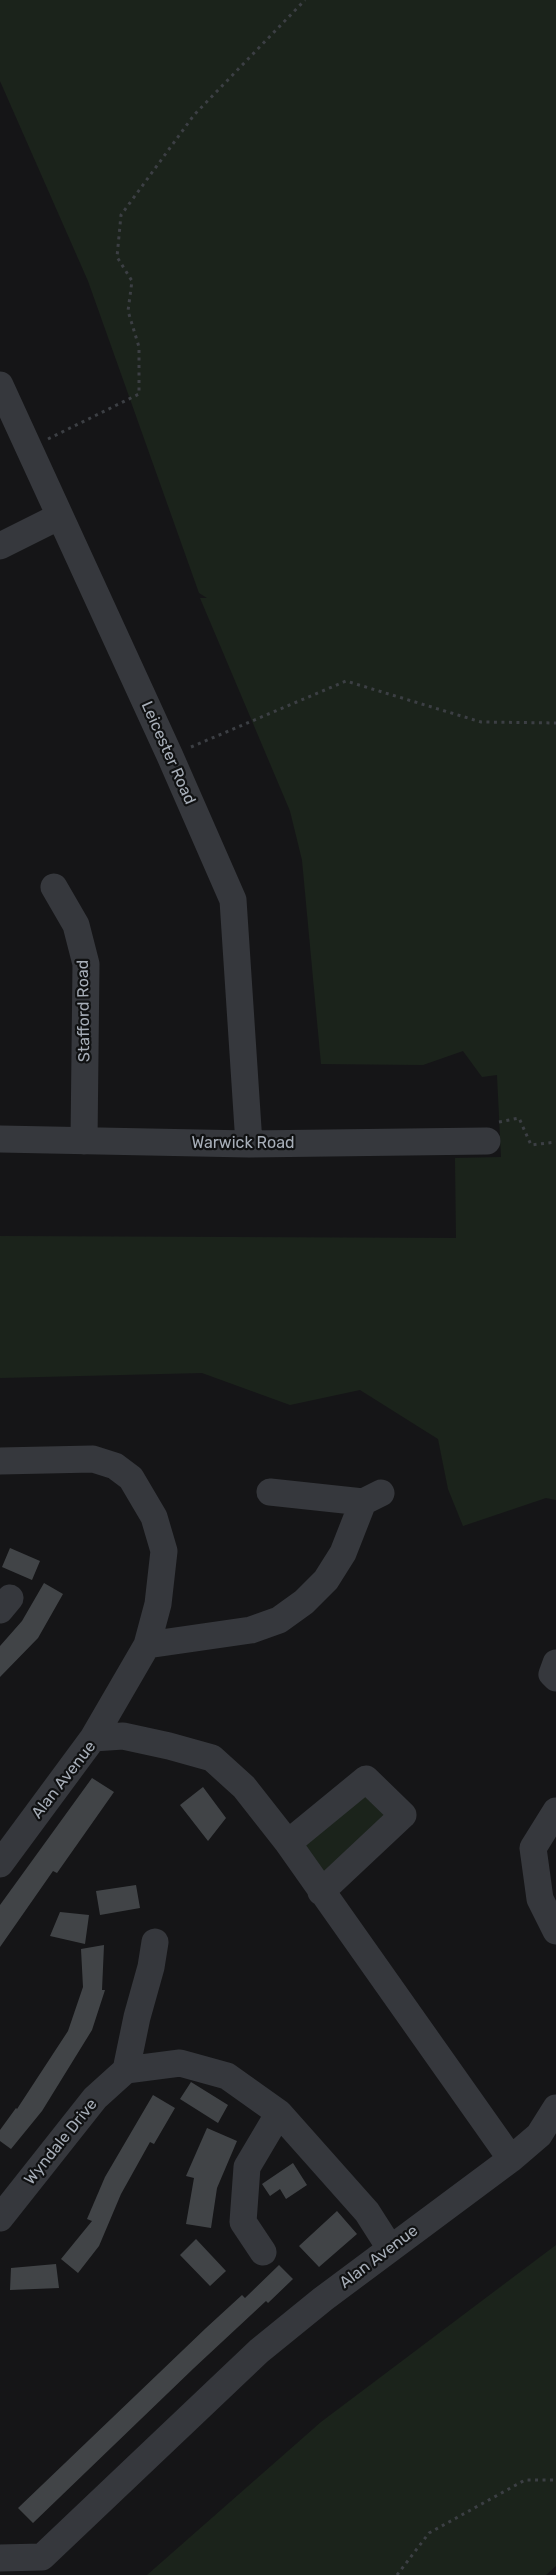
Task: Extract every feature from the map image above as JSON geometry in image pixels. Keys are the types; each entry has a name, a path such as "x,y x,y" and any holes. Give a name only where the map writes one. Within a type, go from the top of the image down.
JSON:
{"street":[{"name":"Leicester Road","path":"0,385 170,756 233,900 249,1144"},
{"path":"0,546 60,516"},
{"name":"Stafford Road","path":"54,887 76,925 86,964 84,1141"},
{"name":"Warwick Road","path":"0,1139 249,1144 487,1141"},
{"path":"0,1461 93,1459 115,1466 131,1478 154,1517 164,1551 158,1604 147,1645 93,1738"},
{"path":"147,1645 251,1630 279,1620 304,1602 326,1580 372,1498 270,1492"},
{"path":"556,1663 552,1674 556,1678"},
{"name":"Alan Avenue","path":"0,1864 93,1738 123,1736 212,1758 244,1787 288,1843 511,2159 390,2248 259,2351 42,2557 0,2558"},
{"path":"288,1843 366,1779 403,1815 321,1892"},
{"path":"556,1811 533,1848 540,1899 556,1931"},
{"path":"154,1942 151,1967 137,2017 126,2070 180,2063 227,2076 279,2114 368,2212 390,2248"},
{"name":"Wyndale Drive","path":"0,2218 95,2098 126,2070"},
{"path":"511,2159 539,2135 556,2108"},
{"path":"263,2252 243,2222 247,2167 279,2114"}],"path":[{"path":"30,447 139,394 139,347 128,311 132,281 117,257 121,214 194,115 305,0"},
{"path":"170,756 346,681 481,722 556,723"},
{"path":"487,1141 499,1122 519,1118 531,1145 556,1142"},
{"path":"397,2575 429,2533 525,2480 556,2480"}],"shaded area":[{"path":"0,0 556,0 556,1500 546,1498 463,1526 448,1489 438,1439 360,1390 290,1405 202,1373 0,1378 0,1236 456,1238 455,1158 501,1157 497,1075 482,1077 463,1051 423,1065 321,1064 302,860 290,811 200,598 207,598 199,593 88,281 0,81"},
{"path":"357,1791 393,1810 321,1886 294,1846"},
{"path":"556,2245 556,2566 546,2575 147,2575 321,2422"}],"building":[{"path":"10,1548 40,1561 32,1580 2,1567"},
{"path":"44,1583 63,1594 38,1638 0,1677 0,1646 22,1621"},
{"path":"92,1778 114,1792 57,1873 53,1871 0,1947 0,1905"},
{"path":"203,1787 226,1818 208,1841 180,1805"},
{"path":"136,1885 140,1908 100,1915 96,1891"},
{"path":"60,1912 89,1915 85,1944 50,1936"},
{"path":"104,1945 102,1990 105,1990 92,2030 42,2111 11,2149 0,2141 0,2130 17,2109 68,2031 83,1987 81,1949"},
{"path":"191,2082 228,2105 218,2123 180,2099"},
{"path":"153,2095 175,2108 154,2144 150,2142 121,2194 99,2246 78,2273 61,2259 92,2221 87,2219 105,2177"},
{"path":"207,2128 237,2141 217,2188 211,2228 186,2224 194,2178 186,2176"},
{"path":"293,2163 307,2185 286,2199 280,2189 270,2196 262,2184"},
{"path":"337,2211 357,2234 319,2267 299,2246"},
{"path":"196,2239 226,2271 210,2286 180,2255"},
{"path":"56,2264 59,2288 10,2290 11,2268"},
{"path":"279,2265 293,2279 194,2368 33,2523 18,2508 206,2328 242,2295 245,2298"}]}
